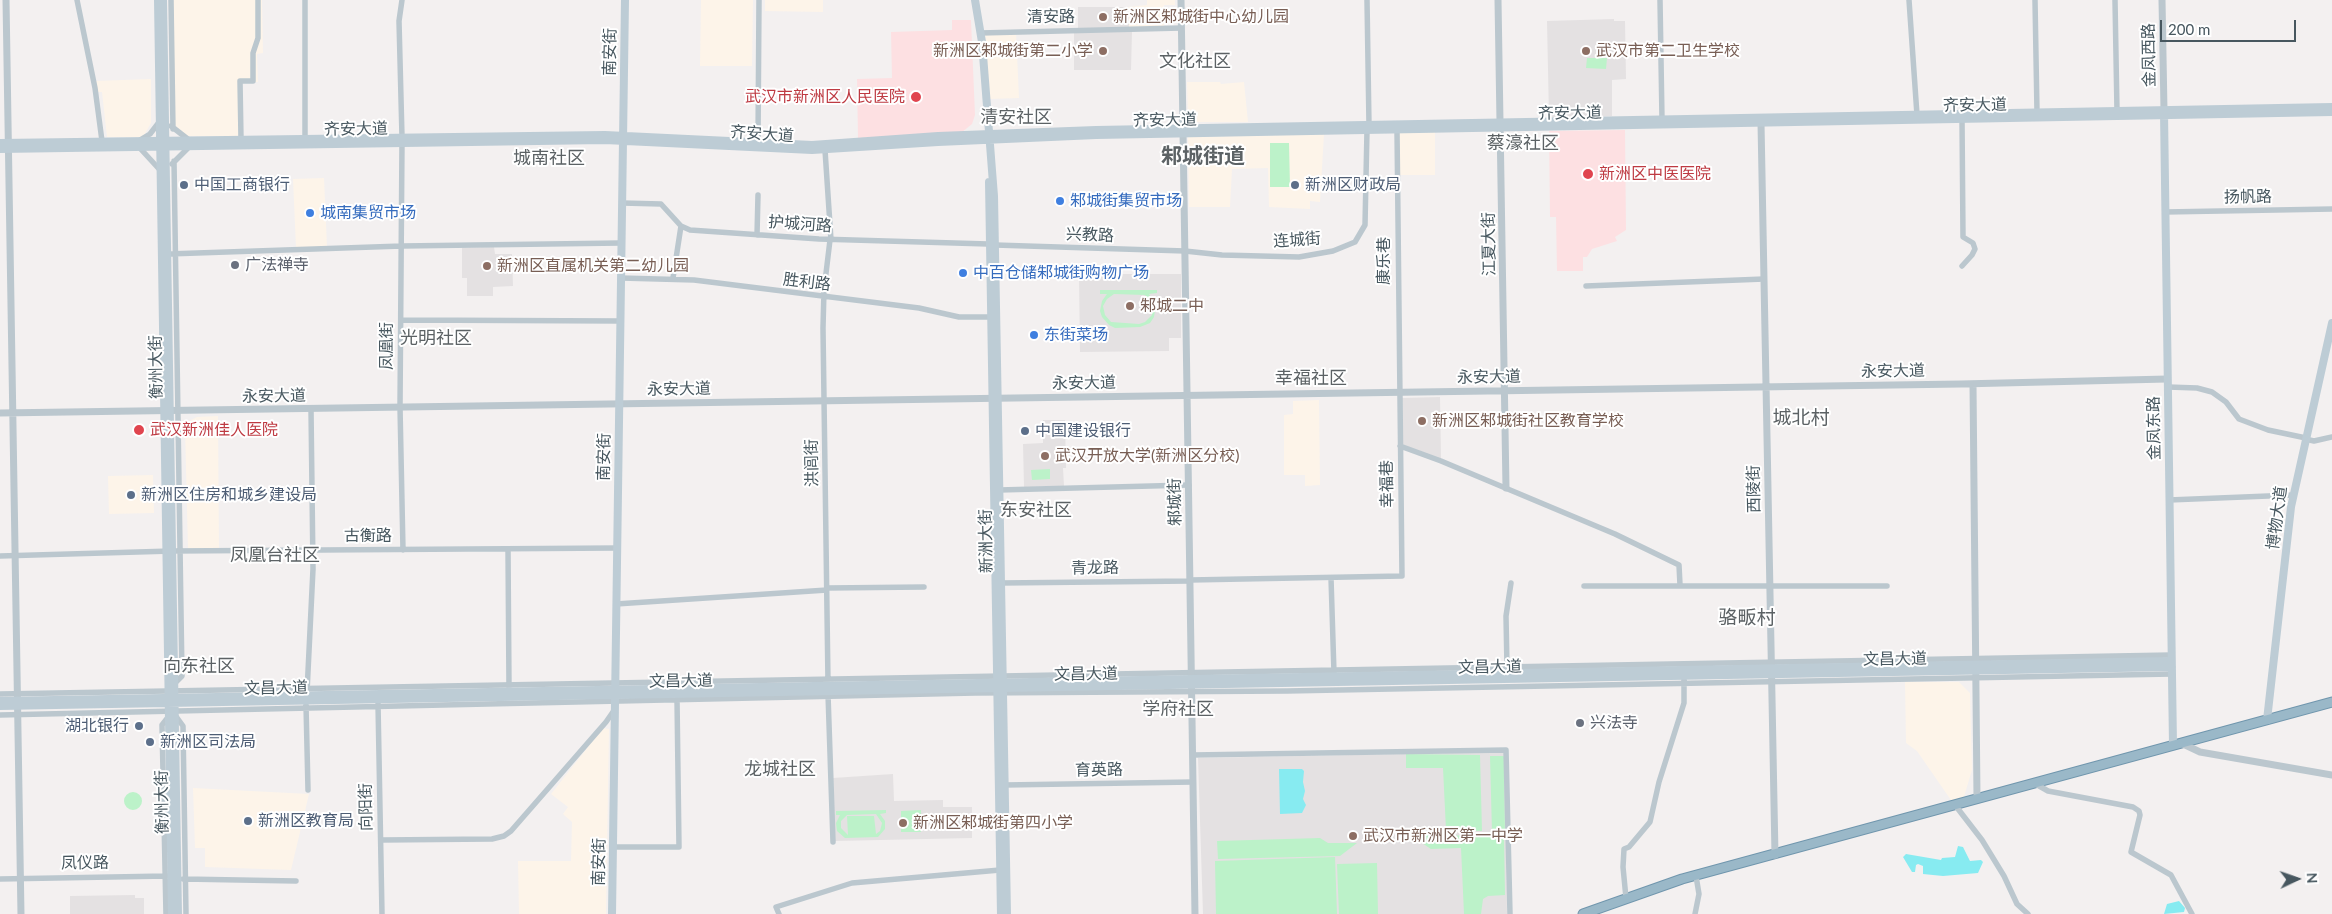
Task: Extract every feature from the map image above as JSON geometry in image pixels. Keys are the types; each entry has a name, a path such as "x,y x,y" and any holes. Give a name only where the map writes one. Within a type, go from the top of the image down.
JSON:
{"highway":[{"path":"1583,914 1696,876 2332,702"}],"main road":[{"name":"衡州大街","path":"158,0 171,411"},
{"name":"衡州大街","path":"162,119 164,0"},
{"name":"南安街","path":"612,914 625,0"},
{"name":"新洲大街","path":"975,0 980,33 990,168 987,196 991,244 1000,685 1005,785 1007,914"},
{"name":"齐安大道","path":"4,146 402,139 623,138 825,145 988,136 1183,131 1962,119 2332,107"},
{"name":"齐安大道","path":"1368,128 1397,130 1662,119 2037,112 2332,112"},
{"name":"金凤东路","path":"2164,113 2172,664 2177,744"},
{"name":"齐安大道","path":"623,138 825,150 988,136"},
{"name":"齐安大道","path":"190,142 305,138 402,139"},
{"name":"齐安大道","path":"4,146 102,141 138,143"},
{"name":"衡州大街","path":"163,172 171,254 172,702 175,877 178,914"},
{"name":"新洲大街","path":"991,244 990,317 999,490 1001,583 1001,914"},
{"name":"博物大道","path":"2267,720 2293,495 2332,324"},
{"name":"文昌大道","path":"1192,683 1334,674 1507,671 1771,673 2172,664"},
{"name":"文昌大道","path":"306,698 378,703 1000,685 1684,680 1771,673"},
{"name":"文昌大道","path":"0,701 172,702 306,698 508,688 615,696 677,698 828,689"},
{"name":"文昌大道","path":"0,706 17,700"},
{"name":"衡州大街","path":"172,914 175,877"}],"street":[{"path":"6,0 4,146 12,413 21,914"},
{"path":"77,0 102,141"},
{"path":"171,0 174,129"},
{"path":"240,139 240,81 253,81 253,53 258,38 258,0"},
{"path":"305,0 305,138"},
{"name":"凤凰街","path":"402,0 399,21 402,139 400,407 403,550"},
{"path":"758,142 759,0"},
{"name":"邾城街","path":"1181,0 1196,914"},
{"name":"连城街","path":"1185,251 1222,255 1306,256 1333,251 1352,244 1362,233 1366,221 1368,128 1367,0"},
{"name":"江夏大街","path":"1498,0 1506,488"},
{"path":"1660,0 1662,119"},
{"path":"1909,0 1917,115"},
{"path":"2035,0 2037,112"},
{"path":"2115,0 2116,111"},
{"name":"金凤西路","path":"2162,0 2164,113"},
{"name":"清安路","path":"980,33 1181,28"},
{"path":"162,119 174,129 190,142 163,172 138,143 150,134 162,119"},
{"path":"1962,119 1963,237 1973,243 1975,248 1972,255 1962,266"},
{"name":"西陵街","path":"1761,123 1774,855"},
{"name":"康乐巷","path":"1397,130 1399,392"},
{"name":"洪闾街","path":"825,150 830,240 824,298 828,689 833,842"},
{"path":"174,160 171,254 402,246 621,243"},
{"path":"757,235 758,195"},
{"path":"622,203 661,204 681,226 673,278"},
{"name":"扬帆路","path":"2165,212 2332,209"},
{"name":"护城河路","path":"681,226 690,230 830,240 991,244"},
{"name":"兴教路","path":"991,244 1185,251"},
{"name":"胜利路","path":"621,278 673,278 824,298 919,308 959,317 990,317"},
{"path":"1586,286 1764,279"},
{"path":"401,320 620,321"},
{"name":"永安大道","path":"0,413 1973,384 2168,379"},
{"path":"1973,384 1978,798"},
{"path":"2168,387 2197,388 2212,392 2223,399 2239,419 2268,430 2314,441 2332,437"},
{"name":"幸福巷","path":"1399,392 1402,576"},
{"path":"308,790 306,698 313,550 311,409"},
{"path":"166,914 175,877 183,726 172,702 182,676 173,552 171,411"},
{"path":"1400,446 1615,534 1680,565 1680,585"},
{"path":"999,490 1189,485"},
{"path":"2169,500 2293,495"},
{"name":"古衡路","path":"0,556 313,550 617,548"},
{"path":"508,549 508,688"},
{"name":"青龙路","path":"1001,583 1402,576"},
{"path":"1332,578 1334,674"},
{"path":"1507,671 1506,616 1511,583"},
{"path":"1584,586 1887,586"},
{"path":"616,604 827,589 924,587"},
{"path":"1771,673 2172,664"},
{"path":"1626,898 1623,866 1624,850 1629,847 1650,822 1659,782 1684,703 1684,680"},
{"path":"1000,685 1192,683"},
{"path":"0,694 17,700"},
{"path":"381,840 492,839 504,836 511,831 606,722 615,696"},
{"path":"0,714 172,702 306,698"},
{"path":"613,847 678,847 677,698"},
{"name":"向阳街","path":"378,703 382,914"},
{"path":"2177,744 2200,752 2332,775"},
{"path":"1193,755 1506,750 1510,914"},
{"name":"育英路","path":"1005,785 1193,782"},
{"path":"2034,782 2048,791 2133,807 2139,811 2140,815 2131,852 2171,876 2192,914"},
{"path":"1955,804 1982,840 2004,876 2018,904 2028,914"},
{"path":"779,914 776,907 800,897 852,883 1000,870"},
{"path":"1695,914 1699,894 1696,876"},
{"path":"175,877 186,914"},
{"name":"凤仪路","path":"0,879 175,877 296,881"}],"shaded area":[{"path":"173,0 262,0 263,53 257,54 258,82 241,82 242,136 186,136 174,124"},
{"path":"701,0 753,0 752,66 700,66"},
{"path":"765,0 823,0 823,12 765,11"},
{"path":"1147,0 1175,0 1175,5 1164,5 1164,28 1129,28 1128,7 1147,5"},
{"name":"新洲区邾城街中心幼儿园","path":"1078,7 1128,7 1129,28 1078,29"},
{"name":"武汉市第二卫生学校","path":"1614,19 1614,21 1625,21 1626,79 1612,80 1612,116 1549,118 1547,21"},
{"name":"武汉市新洲区人民医院","path":"952,20 971,20 975,115 972,124 961,133 858,138 857,79 892,78 891,32 952,30"},
{"name":"新洲区邾城街第二小学","path":"1132,31 1131,70 1074,70 1074,32"},
{"path":"1016,32 1019,98 989,99 985,34"},
{"path":"151,79 151,123 143,137 107,137 102,92 97,92 95,81"},
{"path":"1187,82 1220,82 1221,84 1244,82 1248,122 1192,122 1188,117"},
{"name":"新洲区中医医院","path":"1625,130 1626,230 1615,237 1617,241 1592,249 1587,257 1583,257 1583,271 1557,271 1556,217 1550,217 1549,131"},
{"path":"1435,132 1435,175 1398,175 1398,133"},
{"path":"1324,134 1320,202 1310,201 1310,209 1269,207 1268,168 1232,169 1230,207 1189,207 1188,137"},
{"name":"城南集贸市场","path":"324,178 327,247 296,248 293,179"},
{"name":"新洲区直属机关第二幼儿园","path":"494,247 495,254 512,254 513,286 493,287 493,296 467,296 467,278 462,278 462,248"},
{"name":"邾城二中","path":"1079,274 1181,274 1181,338 1169,338 1169,351 1080,352"},
{"name":"新洲区邾城街社区教育学校","path":"1440,397 1441,459 1403,445 1402,398"},
{"path":"1319,400 1320,485 1305,486 1305,475 1284,475 1284,415 1293,414 1293,401"},
{"path":"218,416 219,549 188,549 185,427 189,421 197,417"},
{"name":"武汉开放大学(新洲区分校)","path":"1043,420 1065,420 1066,468 1063,468 1064,486 1024,487 1023,444 1043,443"},
{"name":"新洲区住房和城乡建设局","path":"153,475 154,513 109,514 108,476"},
{"path":"1905,682 1959,682 1970,693 1972,770 1963,800 1953,803 1917,751 1906,743"},
{"path":"603,728 609,729 606,914 519,914 518,861 571,861 572,822 563,814 568,807 551,794"},
{"name":"武汉市新洲区第一中学","path":"1505,752 1507,914 1203,914 1198,758"},
{"name":"新洲区邾城街第四小学","path":"893,774 894,801 943,800 943,807 972,807 972,838 835,841 833,778"},
{"name":"新洲区教育局","path":"193,788 309,794 291,870 205,867 205,848 195,848"},
{"path":"135,895 135,898 144,898 144,914 70,914 70,896"}],"green space":[{"path":"1587,58 1607,58 1606,69 1586,68"},
{"path":"1270,143 1289,143 1290,187 1270,187"},
{"path":"1100,290 1157,290 1157,293 1149,294 1156,304 1154,317 1150,323 1140,327 1115,328 1109,325 1102,317 1100,311 1102,301 1107,294 1100,294","holes":["1114,294 1145,295 1152,303 1152,315 1145,322 1139,324 1111,322 1105,315 1103,306 1107,299"]},
{"path":"1050,469 1050,479 1032,480 1031,470"},
{"path":"1406,754 1480,755 1482,831 1446,830 1443,768 1406,768"},
{"path":"1490,756 1504,756 1505,834 1492,833"},
{"path":"133,792 139,795 142,801 139,807 133,810 127,807 124,801 127,795"},
{"path":"886,810 886,813 880,814 885,821 885,829 878,837 845,838 837,831 836,823 840,815 836,815 836,811","holes":["876,814 882,823 880,831 876,834 874,816 847,816 848,835 841,828 841,821 847,815"]},
{"path":"921,810 921,832 901,832 901,811"},
{"path":"1410,835 1504,836 1505,895 1488,896 1483,899 1481,914 1464,914 1461,848 1431,849"},
{"path":"1320,838 1328,843 1357,843 1340,856 1218,859 1217,841"},
{"path":"1335,857 1337,914 1216,914 1215,861"},
{"path":"1377,863 1378,914 1339,914 1337,864"}],"water":[{"path":"1279,769 1302,769 1304,771 1303,782 1305,791 1303,799 1306,805 1302,813 1280,814"},
{"path":"1958,846 1963,847 1970,861 1981,860 1983,862 1978,873 1943,876 1923,874 1923,866 1918,864 1916,865 1915,872 1912,872 1903,857 1906,854 1941,860 1942,858 1955,857"},
{"path":"2179,901 2185,908 2184,912 2164,914 2167,904"}],"place":[{"name":"新洲区邾城街中心幼儿园","path":"1103,17"},
{"name":"新洲区邾城街第二小学","path":"1103,51"},
{"name":"武汉市第二卫生学校","path":"1586,51"},
{"name":"武汉市新洲区人民医院","path":"916,97"},
{"name":"新洲区中医医院","path":"1588,174"},
{"name":"中国工商银行","path":"184,185"},
{"name":"新洲区财政局","path":"1295,185"},
{"name":"邾城街集贸市场","path":"1060,201"},
{"name":"城南集贸市场","path":"310,213"},
{"name":"广法禅寺","path":"235,265"},
{"name":"新洲区直属机关第二幼儿园","path":"487,266"},
{"name":"中百仓储邾城街购物广场","path":"963,273"},
{"name":"邾城二中","path":"1130,306"},
{"name":"东街菜场","path":"1034,335"},
{"name":"新洲区邾城街社区教育学校","path":"1422,421"},
{"name":"武汉新洲佳人医院","path":"139,430"},
{"name":"中国建设银行","path":"1025,431"},
{"name":"武汉开放大学(新洲区分校)","path":"1045,456"},
{"name":"新洲区住房和城乡建设局","path":"131,495"},
{"name":"兴法寺","path":"1580,723"},
{"name":"湖北银行","path":"139,726"},
{"name":"新洲区司法局","path":"150,742"},
{"name":"新洲区教育局","path":"248,821"},
{"name":"新洲区邾城街第四小学","path":"903,823"},
{"name":"武汉市新洲区第一中学","path":"1353,836"}],"district":[{"name":"文化社区","path":"1195,61"},
{"name":"清安社区","path":"1016,117"},
{"name":"蔡濠社区","path":"1523,143"},
{"name":"邾城街道","path":"1203,156"},
{"name":"城南社区","path":"549,158"},
{"name":"光明社区","path":"436,338"},
{"name":"幸福社区","path":"1311,378"},
{"name":"城北村","path":"1801,418"},
{"name":"东安社区","path":"1036,510"},
{"name":"凤凰台社区","path":"275,555"},
{"name":"骆畈村","path":"1747,618"},
{"name":"向东社区","path":"199,666"},
{"name":"学府社区","path":"1178,709"},
{"name":"龙城社区","path":"780,769"}]}
